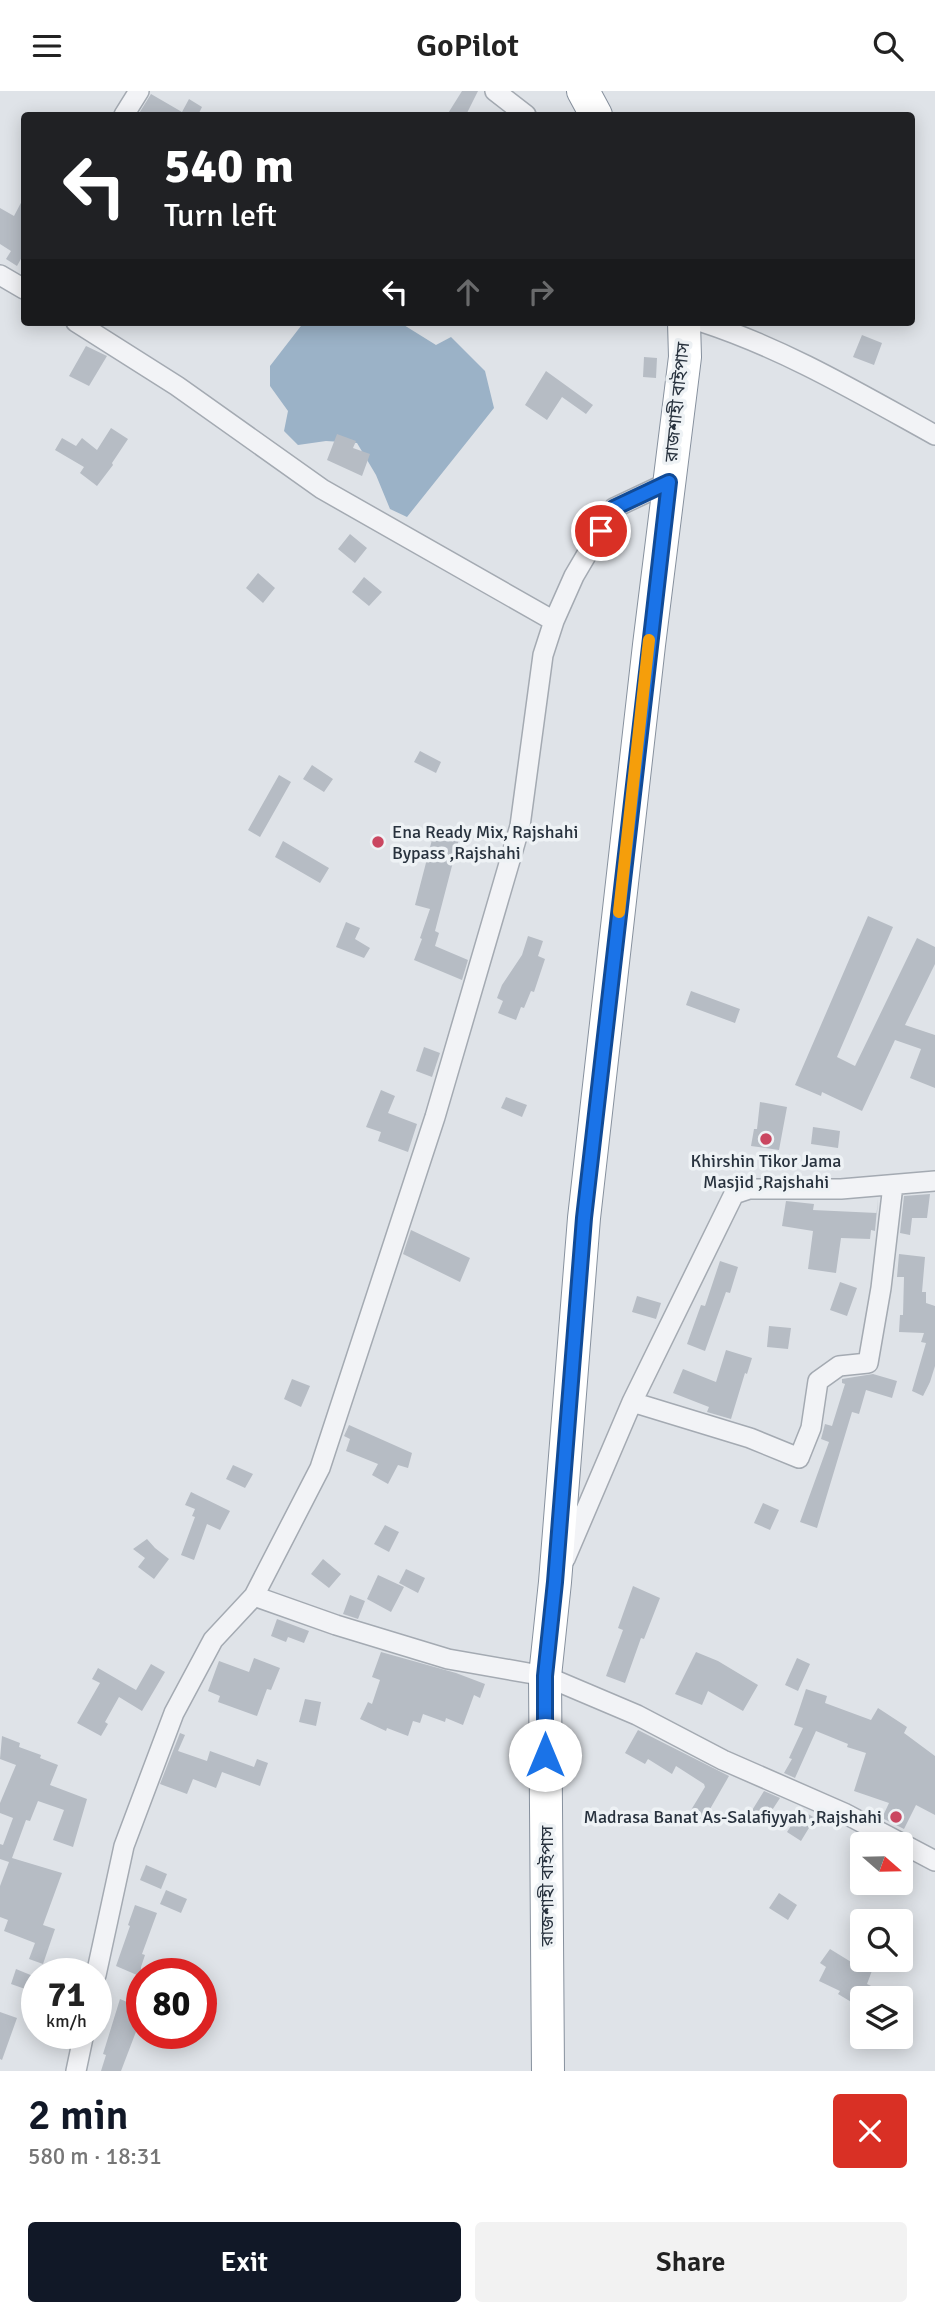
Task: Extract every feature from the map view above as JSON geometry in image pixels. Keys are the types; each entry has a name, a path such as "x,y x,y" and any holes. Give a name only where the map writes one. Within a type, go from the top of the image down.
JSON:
{"highway":[{"path":"583,91 594,112"},
{"name":"রাজশাহী বাইপাস","path":"548,2071 545,1676 584,1218 685,357 684,326"}],"street":[{"path":"126,112 139,91"},
{"path":"495,91 522,112"},
{"path":"0,275 21,283"},
{"path":"82,326 177,386 323,489 554,621"},
{"path":"714,326 805,363 935,435"},
{"path":"100,1958 124,1846 174,1713 213,1640 254,1596 320,1468 435,1117 520,826 543,655 554,621 574,576 614,508 669,482"},
{"path":"555,1582 632,1402 734,1194 749,1189 841,1189 935,1181"},
{"path":"632,1402 750,1438 799,1458 811,1428 818,1381 839,1366 868,1363 881,1288 892,1185"},
{"path":"254,1596 336,1625 448,1659 545,1676 638,1715 723,1760 845,1813 935,1861"},
{"path":"76,2071 81,2049"}],"water":[{"path":"301,326 405,326 436,345 451,337 485,371 494,408 407,517 390,509 376,475 357,443 326,441 298,445 284,431 288,411 270,386 270,366"}],"building":[{"path":"462,91 478,91 468,112 449,112"},
{"path":"151,94 182,112 140,112"},
{"path":"189,99 202,107 200,112 182,112"},
{"path":"21,203 21,259 17,266 6,259 11,251 0,244 0,208 14,216"},
{"path":"862,335 882,343 874,365 853,357"},
{"path":"86,346 107,356 89,386 69,376"},
{"path":"644,357 657,358 656,378 643,377"},
{"path":"546,371 593,405 586,414 562,397 547,420 525,405"},
{"path":"111,428 128,439 97,486 80,473 84,467 55,450 62,438 76,446 82,438 97,450"},
{"path":"337,434 356,441 353,448 370,454 362,476 327,460"},
{"path":"350,534 367,548 355,563 338,549"},
{"path":"258,573 275,588 263,603 246,588"},
{"path":"364,577 382,592 369,606 352,592"},
{"path":"420,751 441,762 436,773 414,762"},
{"path":"312,765 333,779 324,792 303,779"},
{"path":"279,775 291,782 260,837 248,830"},
{"path":"434,832 459,839 435,931 439,933 435,946 468,960 462,980 414,960 430,909 415,905"},
{"path":"283,841 329,868 320,883 275,857"},
{"path":"868,916 893,927 837,1057 855,1066 917,938 935,947 935,964 905,1025 935,1035 935,1088 910,1078 921,1049 895,1040 862,1111 822,1092 821,1096 795,1085"},
{"path":"346,922 360,928 355,939 370,948 364,958 336,947"},
{"path":"528,936 543,941 538,956 545,959 534,992 531,991 516,1020 498,1013 503,1001 497,998 502,985 522,955"},
{"path":"691,991 740,1009 735,1023 686,1005"},
{"path":"424,1047 440,1053 432,1077 416,1071"},
{"path":"381,1090 395,1096 388,1113 417,1124 408,1152 378,1141 381,1132 366,1127"},
{"path":"506,1097 527,1105 522,1117 501,1108"},
{"path":"760,1102 787,1107 779,1150 751,1146 754,1129 757,1129"},
{"path":"813,1127 840,1131 838,1148 811,1144"},
{"path":"930,1194 927,1218 912,1218 910,1235 900,1233 904,1196"},
{"path":"786,1201 814,1204 813,1210 877,1213 875,1231 871,1230 870,1239 841,1238 836,1273 808,1269 813,1231 782,1226"},
{"path":"411,1230 470,1258 460,1282 403,1254"},
{"path":"899,1254 925,1257 922,1292 926,1292 926,1303 935,1306 935,1366 923,1396 912,1391 926,1343 921,1342 924,1333 899,1332 900,1315 903,1315 904,1277 897,1277"},
{"path":"720,1261 738,1267 705,1351 687,1344 701,1305 705,1306"},
{"path":"840,1282 857,1288 847,1316 830,1310"},
{"path":"637,1296 661,1303 656,1319 632,1312"},
{"path":"769,1326 791,1328 788,1349 767,1347"},
{"path":"726,1350 752,1358 731,1419 707,1412 709,1407 673,1393 683,1369 716,1382"},
{"path":"873,1374 897,1381 892,1398 866,1390 859,1414 852,1412 817,1528 800,1522 829,1442 821,1439 825,1424 832,1426 845,1384 842,1379"},
{"path":"292,1379 310,1386 301,1407 284,1399"},
{"path":"349,1425 412,1453 408,1468 398,1465 388,1484 372,1475 378,1464 346,1451 350,1439 344,1436"},
{"path":"233,1465 253,1474 245,1488 226,1479"},
{"path":"191,1492 230,1511 220,1530 207,1524 194,1560 181,1555 195,1517 192,1516 195,1509 185,1505"},
{"path":"763,1503 779,1510 770,1530 754,1523"},
{"path":"385,1525 399,1532 389,1552 374,1544"},
{"path":"147,1539 169,1559 154,1579 138,1567 145,1558 133,1549"},
{"path":"323,1559 341,1574 329,1588 311,1574"},
{"path":"406,1569 425,1578 418,1593 399,1583"},
{"path":"378,1575 404,1587 391,1612 367,1599"},
{"path":"633,1586 660,1598 644,1639 641,1638 625,1683 606,1676 623,1630 618,1628"},
{"path":"350,1595 365,1601 358,1619 343,1614"},
{"path":"277,1619 309,1631 304,1643 288,1637 286,1642 271,1636"},
{"path":"381,1652 485,1684 480,1698 474,1695 463,1725 446,1718 445,1722 423,1714 420,1723 413,1721 408,1736 387,1728 386,1731 360,1719 368,1702 372,1704 380,1680 372,1677"},
{"path":"696,1652 718,1661 758,1685 743,1711 708,1691 702,1705 675,1694"},
{"path":"254,1658 280,1668 271,1690 267,1689 257,1716 218,1702 220,1696 208,1691 219,1661 249,1672"},
{"path":"797,1658 810,1664 798,1691 785,1685"},
{"path":"151,1664 165,1672 142,1711 119,1697 105,1722 108,1724 101,1736 77,1723 100,1683 92,1679 98,1668 136,1690"},
{"path":"806,1689 827,1696 825,1703 871,1720 878,1708 907,1727 904,1733 935,1756 935,1815 916,1805 904,1829 882,1818 889,1803 854,1791 866,1753 847,1747 848,1744 816,1731 795,1778 784,1773 803,1728 794,1725"},
{"path":"305,1699 321,1702 316,1726 299,1722"},
{"path":"638,1730 729,1776 702,1823 688,1815 705,1787 704,1784 676,1766 672,1774 648,1759 645,1764 625,1753"},
{"path":"180,1733 185,1735 178,1751 207,1761 210,1751 254,1767 257,1759 268,1763 260,1786 222,1772 216,1788 193,1779 187,1794 160,1784"},
{"path":"2,1736 58,1765 50,1785 87,1799 73,1847 53,1840 64,1810 38,1801 30,1821 26,1820 12,1858 62,1873 43,1925 55,1929 45,1958 29,1958 35,1943 4,1931 8,1920 0,1917 0,1886 9,1862 0,1859 0,1844 3,1845 13,1818 0,1813 0,1803 16,1765 0,1759"},
{"path":"764,1791 780,1798 765,1821 751,1812"},
{"path":"801,1810 815,1818 801,1841 787,1832"},
{"path":"146,1865 167,1874 161,1889 140,1880"},
{"path":"166,1890 187,1899 181,1913 160,1904"},
{"path":"779,1893 797,1905 788,1920 769,1908"},
{"path":"135,1905 157,1913 142,1954 145,1955 144,1958 126,1958 126,1970 116,1966 130,1926 128,1925"},
{"path":"830,1949 850,1961 850,1972 872,1972 867,1984 871,1986 850,1986 850,2001 838,1994 840,1991 819,1981 826,1967 820,1963"},
{"path":"16,1969 21,1971 21,1988 11,1984"},
{"path":"120,1999 126,2002 126,2049 129,2049 121,2071 101,2071 106,2055 103,2054 105,2049 112,2049 112,2025"},
{"path":"0,2012 17,2018 2,2060 0,2059"}],"slow traffic":[{"path":"619,912 649,640"}],"place":[{"name":"Ena Ready Mix, Rajshahi Bypass ,Rajshahi","path":"378,842"},
{"name":"Khirshin Tikor Jama Masjid ,Rajshahi","path":"766,1139"},
{"name":"Madrasa Banat As-Salafiyyah ,Rajshahi","path":"896,1817"}],"route":[{"path":"545,1755 545,1676 584,1218 669,482 614,508 601,531"}]}
